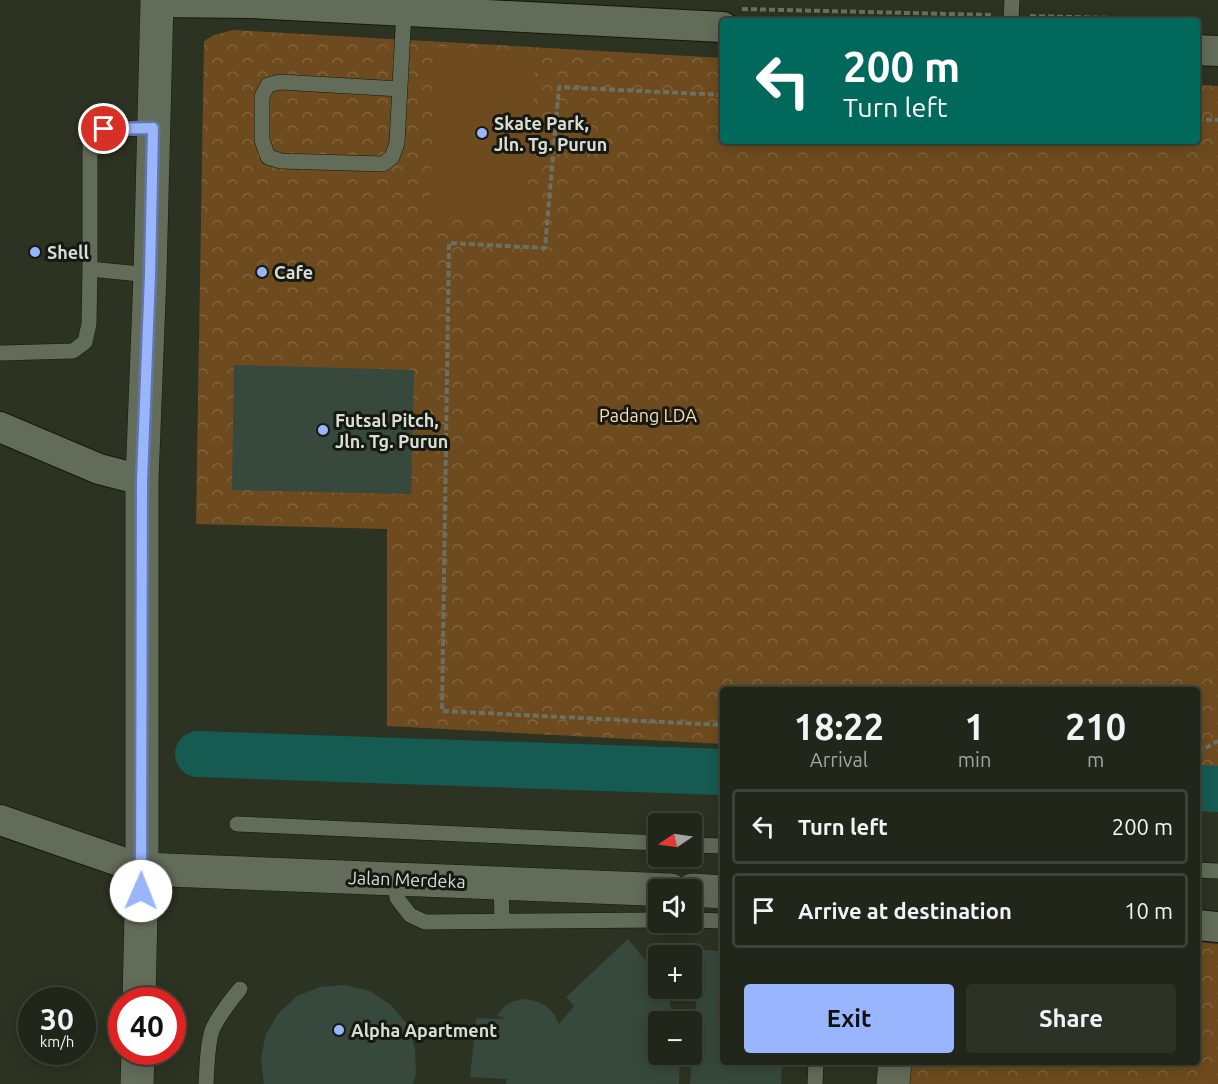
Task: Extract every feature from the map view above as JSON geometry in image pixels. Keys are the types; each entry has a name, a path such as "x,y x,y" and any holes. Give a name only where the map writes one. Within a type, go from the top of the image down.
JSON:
{"street":[{"path":"139,987 142,869 142,480 157,1 404,10 639,11 732,18"},
{"path":"1200,50 1218,51"},
{"path":"0,427 99,469 142,480"},
{"path":"0,820 142,869"},
{"name":"Jalan Merdeka","path":"142,869 501,883 648,897"},
{"path":"1200,926 1218,927"},
{"path":"137,1084 138,1065"},
{"path":"893,1084 895,1065"}],"lane":[{"path":"400,89 280,82 268,85 262,96 262,140 268,157 281,161 383,164 392,157 398,142 404,10"},
{"path":"1,353 73,351 85,342 89,324 90,144 94,134 104,129 153,128"},
{"path":"90,269 150,275"},
{"path":"237,824 648,843"},
{"path":"702,845 720,846"},
{"path":"1200,870 1218,871"},
{"path":"394,878 397,898 410,915 426,922 648,920"},
{"path":"501,883 502,921"},
{"path":"702,906 720,919"},
{"path":"206,1084 212,1030 240,989"},
{"path":"815,1084 816,1065"}],"path":[{"path":"732,18 1011,12 1156,18"},
{"path":"1200,20 1205,20"},
{"path":"720,95 559,87 545,248 449,243 442,711 720,725"},
{"path":"1200,119 1218,120"},
{"path":"1200,749 1218,741"}],"green space":[{"name":"Padang LDA","path":"233,30 720,58 720,144 1200,144 1200,85 1218,86 1218,766 1212,769 1200,768 1200,687 720,687 720,744 387,726 387,529 196,524 204,41 214,35"},
{"name":"Skate Park, Jln. Tg. Purun","path":"438,47 536,52 525,220 429,214"},
{"path":"1200,942 1218,944 1218,1084 899,1084 901,1065 1200,1065"}],"building":[{"name":"Futsal Pitch, Jln. Tg. Purun","path":"234,365 414,370 411,494 232,490"},
{"path":"628,939 648,963 648,999 669,999 672,1011 648,1011 648,1065 680,1065 679,1084 506,1084 507,1079 470,1077 476,1018 505,1019 497,1015 505,1006 525,999 546,1006 554,1014 559,1024 574,1006 566,997"},
{"path":"702,950 720,951 720,1065 782,1065 781,1084 690,1084 691,1065 702,1065 702,1011 695,1011 696,999 702,999"},
{"name":"Alpha Apartment","path":"345,985 370,991 391,1005 407,1024 415,1048 416,1073 413,1084 264,1084 261,1060 265,1036 278,1014 297,996 320,987"}],"waterway":[{"path":"198,754 720,772"},
{"path":"1200,788 1218,789"}],"place":[{"name":"Skate Park, Jln. Tg. Purun","path":"482,133"},
{"name":"Shell","path":"35,252"},
{"name":"Cafe","path":"262,272"},
{"name":"Futsal Pitch, Jln. Tg. Purun","path":"323,430"},
{"name":"Alpha Apartment","path":"339,1030"}],"route":[{"path":"104,129 153,128 142,480 141,891"}]}
